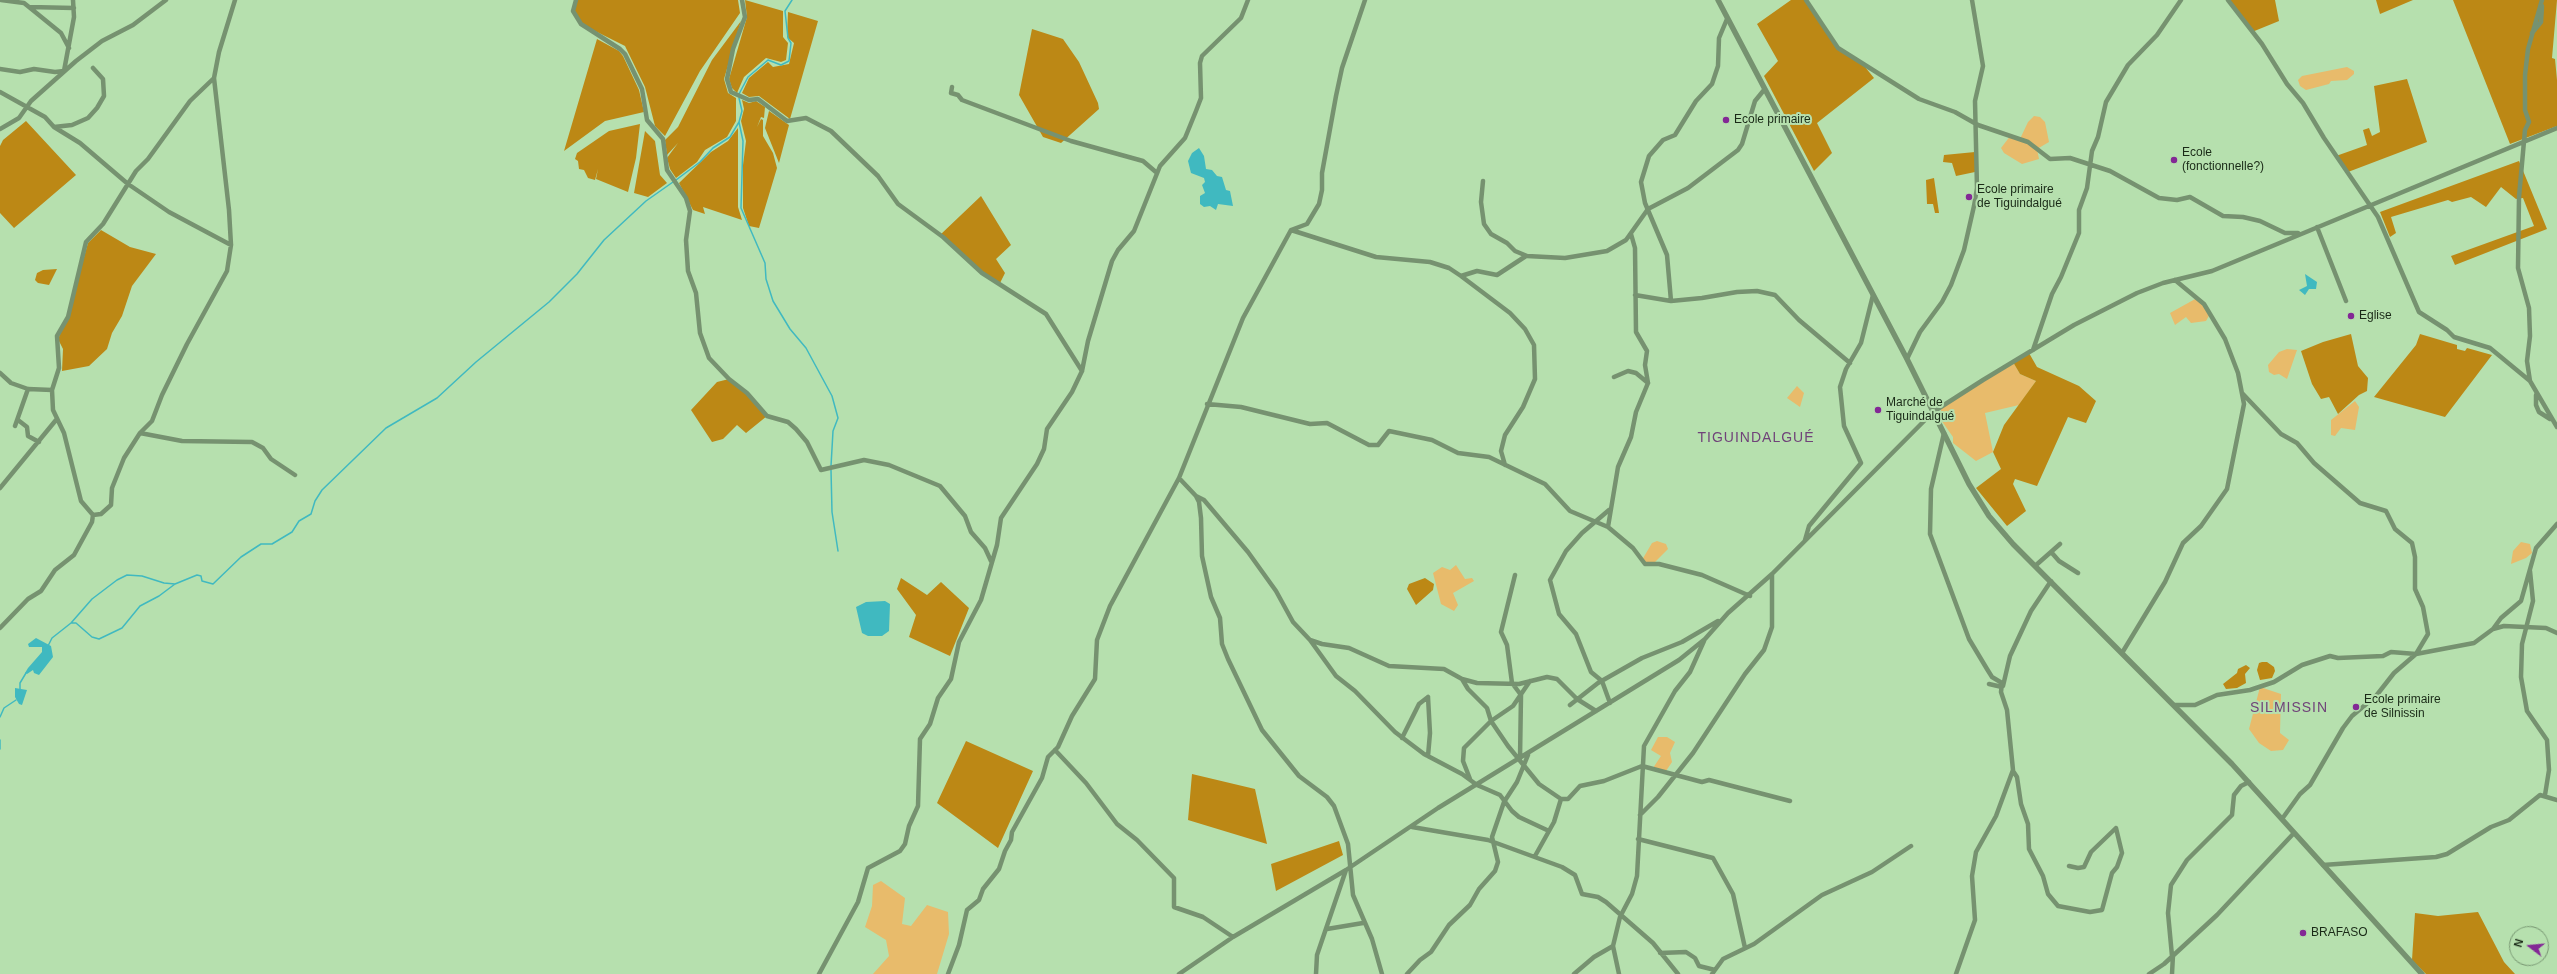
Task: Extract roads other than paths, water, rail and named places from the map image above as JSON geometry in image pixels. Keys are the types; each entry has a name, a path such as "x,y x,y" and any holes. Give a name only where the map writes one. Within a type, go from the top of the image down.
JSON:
{"street":[{"path":"1,0 24,3 60,33 69,48"},
{"path":"64,71 69,48 74,8 73,0"},
{"path":"0,129 19,118 28,106 64,71 102,41 133,25 166,0"},
{"path":"93,515 101,514 111,505 112,488 124,458 140,432 152,421 162,395 184,350 227,271 231,245 227,177 214,78 219,52 235,0"},
{"path":"576,0 573,11 581,24 620,49 625,54 642,89 647,120 663,139 667,170 686,198 690,211 686,240 687,265 696,293 700,333 709,358 729,379 747,393 766,416 788,422 796,429 807,442 821,470 864,460 889,465 940,486 965,516 971,532 985,548 991,561"},
{"path":"742,0 745,17 733,49 727,79 731,92 749,100 758,99 787,122 806,118 831,131 878,176 898,204 943,237 982,273 1046,314 1082,371"},
{"path":"819,974 856,906 868,868 871,864 900,851 905,844 909,826 918,806 920,739 930,724 938,698 951,679 960,642 981,600 991,561 997,545 1001,518 1037,464 1044,449 1047,429 1072,392 1082,371 1088,341 1112,261 1118,250 1134,231 1157,174 1173,149 1185,138 1199,104 1202,56 1241,18 1248,0"},
{"path":"948,974 959,945 967,910 979,900 983,888 999,869 1005,851 1011,840 1012,832 1042,778 1048,757 1055,750 1095,679 1097,640 1112,601 1179,478 1207,404 1243,318 1291,230 1307,224 1319,204 1322,173 1342,68 1365,0"},
{"path":"1718,0 1764,90 1907,359 1969,484 1988,516 2035,566 2174,704 2249,782 2422,974"},
{"path":"1806,0 1838,48 1919,98 1955,112 1975,123 2028,142 2050,159 2070,158 2110,170 2159,198 2177,200 2190,197 2223,216 2243,217 2260,221 2285,232 2304,233"},
{"path":"1907,359 1920,332 1942,302 1964,250 1977,188 1975,123 1976,96 1983,66 1972,0"},
{"path":"2033,350 2052,294 2061,277 2079,233 2079,210 2087,188 2090,165 2106,102 2128,65 2157,35 2181,0"},
{"path":"2228,0 2262,44 2287,84 2303,102 2324,138 2378,217 2419,312 2454,336 2490,348 2514,370 2530,381"},
{"path":"2542,0 2531,35 2525,75 2525,110 2529,122 2524,141 2519,197 2518,268 2529,308 2530,336 2528,361 2530,381 2536,395 2557,427"},
{"path":"29,7 74,8"},
{"path":"1671,301 1667,255 1648,209 1641,182 1649,156 1663,140 1675,135 1696,101 1712,84 1718,66 1720,38 1727,18"},
{"path":"54,127 72,125 88,118 97,108 104,96 104,79 93,68"},
{"path":"0,69 20,72 34,69 55,72 64,71"},
{"path":"93,515 81,502 64,434 56,420 52,403 52,390 59,368 58,336 68,317 81,254 86,242 118,204 128,184 190,101 214,78"},
{"path":"952,87 951,93 958,95 962,100 1071,141 1143,161 1157,174"},
{"path":"1483,182 1481,202 1484,224 1493,236 1507,243 1514,251 1527,256 1565,258 1599,254 1619,245 1631,234 1648,209 1688,188 1738,150 1744,140 1755,101 1764,90"},
{"path":"0,92 28,106 45,117 54,127 80,143 128,184 169,212 231,245"},
{"path":"1570,705 1602,681 1642,658 1682,642 1723,618 1750,596 1933,412 2074,325 2136,293 2175,280 2212,271 2557,128"},
{"path":"2317,227 2346,301"},
{"path":"1291,230 1376,257 1430,262 1449,268 1510,313 1525,329 1534,346 1535,379 1523,408 1506,435 1500,451 1505,465"},
{"path":"1608,527 1609,510 1618,467 1631,437 1636,412 1648,383 1645,365 1647,351 1636,332 1635,243 1631,234"},
{"path":"1461,276 1477,272 1497,275 1527,256"},
{"path":"2122,653 2165,582 2183,543 2201,526 2227,489 2244,404 2225,339 2204,304 2175,280"},
{"path":"1635,295 1671,301 1702,298 1737,292 1757,291 1775,295 1799,320 1834,352 1850,363"},
{"path":"1805,540 1809,526 1861,463 1841,416 1840,387 1850,363 1861,343 1873,295"},
{"path":"1614,377 1628,371 1636,373 1648,383"},
{"path":"0,373 11,383 28,389 52,390"},
{"path":"15,426 28,389"},
{"path":"2242,393 2280,434 2297,443 2314,463 2352,496 2366,506 2386,511 2395,529 2412,543 2415,557 2415,589 2423,607 2428,634 2416,654 2394,673 2376,696 2352,716 2334,742 2310,785 2300,794 2282,819"},
{"path":"1207,404 1242,407 1310,424 1327,423 1364,443 1374,446 1382,442 1386,432 1404,433 1432,440 1458,453 1481,455 1545,484 1570,511 1608,527 1629,544 1645,564 1659,564 1702,575 1750,596"},
{"path":"18,420 27,427 28,436 39,442"},
{"path":"0,488 56,420"},
{"path":"140,432 182,441 252,442 263,448 270,459 295,475"},
{"path":"1944,433 1931,489 1930,534 1969,639 1992,677 2002,683 2002,690 2007,710 2013,771 1996,816 1976,852 1972,876 1975,920 1956,974"},
{"path":"1179,478 1196,496 1204,500 1263,570 1298,630 1310,640 1336,676 1355,691 1402,738 1428,756 1470,779 1476,785 1500,795 1504,802 1519,817 1549,832"},
{"path":"1196,496 1201,518 1202,556 1211,597 1220,618 1222,644 1262,730 1299,776 1327,797 1334,806 1348,844 1348,868 1353,895 1363,923 1372,939 1382,974"},
{"path":"1609,510 1597,522 1582,533 1566,551 1550,580 1559,614 1576,634 1591,672 1602,681 1610,703"},
{"path":"0,628 28,599 41,591 55,570 74,555 92,522 93,515"},
{"path":"2493,629 2500,618 2521,601 2536,548 2557,524"},
{"path":"2035,566 2052,553 2060,544"},
{"path":"2052,553 2059,561 2078,573"},
{"path":"2530,567 2533,601 2522,644 2521,677 2527,711 2547,740 2549,770 2545,795"},
{"path":"1640,815 1658,797 1677,774 1767,644 1772,628 1772,574"},
{"path":"1515,575 1501,632 1507,645 1508,666 1512,683 1522,695 1520,759"},
{"path":"2002,690 2010,656 2031,611 2051,581"},
{"path":"1179,974 1233,937 1348,868 1476,785 1529,754 1679,660 1704,640 1723,618"},
{"path":"2174,704 2195,705 2217,695 2250,690 2258,685 2274,682 2302,665 2330,656 2338,658 2383,656 2391,652 2416,654 2474,643 2493,629 2504,626 2546,628 2557,633"},
{"path":"1310,640 1322,644 1349,648 1389,666 1416,669 1437,668 1462,679 1477,683 1519,684 1547,677 1557,679 1576,699 1596,711"},
{"path":"1619,974 1613,946 1620,917 1635,886 1644,746 1675,691 1690,672 1704,640"},
{"path":"1462,679 1468,689 1487,708 1491,721 1539,784 1561,799 1568,799 1580,786 1604,781 1642,766 1790,801"},
{"path":"1470,779 1462,754 1472,738 1491,721 1513,706 1522,695 1530,681"},
{"path":"1989,684 2002,690"},
{"path":"1402,738 1418,704 1428,697 1430,733 1428,756"},
{"path":"1055,750 1086,783 1117,824 1137,840 1174,878 1174,907 1204,917 1233,937"},
{"path":"1407,974 1420,960 1432,952 1449,925 1470,905 1481,886 1495,871 1498,862 1492,836 1504,802 1516,782 1523,764 1529,754"},
{"path":"2013,771 2017,777 2021,804 2028,824 2029,849 2043,876 2048,894 2058,906 2090,912 2102,910 2112,873 2117,867 2122,853 2116,828 2090,852 2084,867 2078,868 2069,866"},
{"path":"2172,974 2168,913 2171,885 2187,860 2232,815 2234,795 2241,786 2249,782"},
{"path":"2323,865 2393,858 2432,858 2447,854 2491,827 2509,820 2540,795 2545,795 2557,800"},
{"path":"1535,856 1549,832 1561,799"},
{"path":"1412,827 1493,842 1562,866 1575,876 1582,894 1598,897 1620,917 1634,926 1678,974"},
{"path":"2149,974 2172,956 2217,915 2294,833"},
{"path":"1638,839 1713,858 1733,894 1744,948"},
{"path":"1660,953 1686,952 1695,958 1700,966 1713,972 1723,959 1754,944 1822,895 1872,872 1911,846"},
{"path":"1316,974 1317,955 1327,929 1333,901 1348,868"},
{"path":"1327,929 1363,923"},
{"path":"1574,974 1592,959 1613,946"}],"water":[{"path":"1199,148 1204,156 1206,169 1212,170 1217,176 1222,177 1226,190 1230,191 1233,206 1218,204 1216,210 1210,206 1204,207 1200,204 1200,196 1205,193 1202,185 1205,182 1204,178 1191,173 1188,161 1192,153"},
{"path":"2305,274 2317,282 2316,289 2309,289 2305,295 2299,290 2307,286"},
{"path":"885,601 890,604 889,631 882,636 868,636 862,633 856,607 866,602"},
{"path":"36,638 51,646 53,657 39,675 34,673 33,670 27,674 25,673 42,652 42,647 29,647 28,644"},
{"path":"15,688 27,690 22,705 19,704 15,697"}],"waterway":[{"path":"739,94 748,77 768,60 781,65 789,61 791,43 788,38 785,11 792,0"},
{"path":"676,180 700,162 713,148 730,137 739,122 742,111 739,98"},
{"path":"739,122 743,141 741,208 765,263 766,279 773,301 790,329 806,348 832,396 838,418 833,431 831,466"},
{"path":"48,646 52,638 71,623 92,599 117,580 127,575 142,576 164,583 175,584 197,575 201,576 202,581 213,584 241,557 261,544 272,544 292,532 299,521 311,514 315,501 322,490 386,428 437,398 476,362 549,302 577,274 604,240 646,201 673,182"},
{"path":"831,470 832,512 838,551"},
{"path":"71,623 76,623 92,637 99,639 122,628 140,606 159,596 175,584"},
{"path":"20,690 20,683 26,673"},
{"path":"0,717 4,708 16,700"},
{"path":"0,740 0,749"}],"place":[{"name":"Ecole primaire","path":"1726,120"},
{"name":"Ecole (fonctionnelle?)","path":"2174,160"},
{"name":"Ecole primaire de Tiguindalgué","path":"1969,197"},
{"name":"Eglise","path":"2351,316"},
{"name":"Marché de Tiguindalgué","path":"1878,410"},
{"name":"Ecole primaire de Silnissin","path":"2356,707"},
{"name":"BRAFASO","path":"2303,933"}],"district":[{"name":"TIGUINDALGUÉ","path":"1756,438"},
{"name":"SILMISSIN","path":"2289,708"}]}
